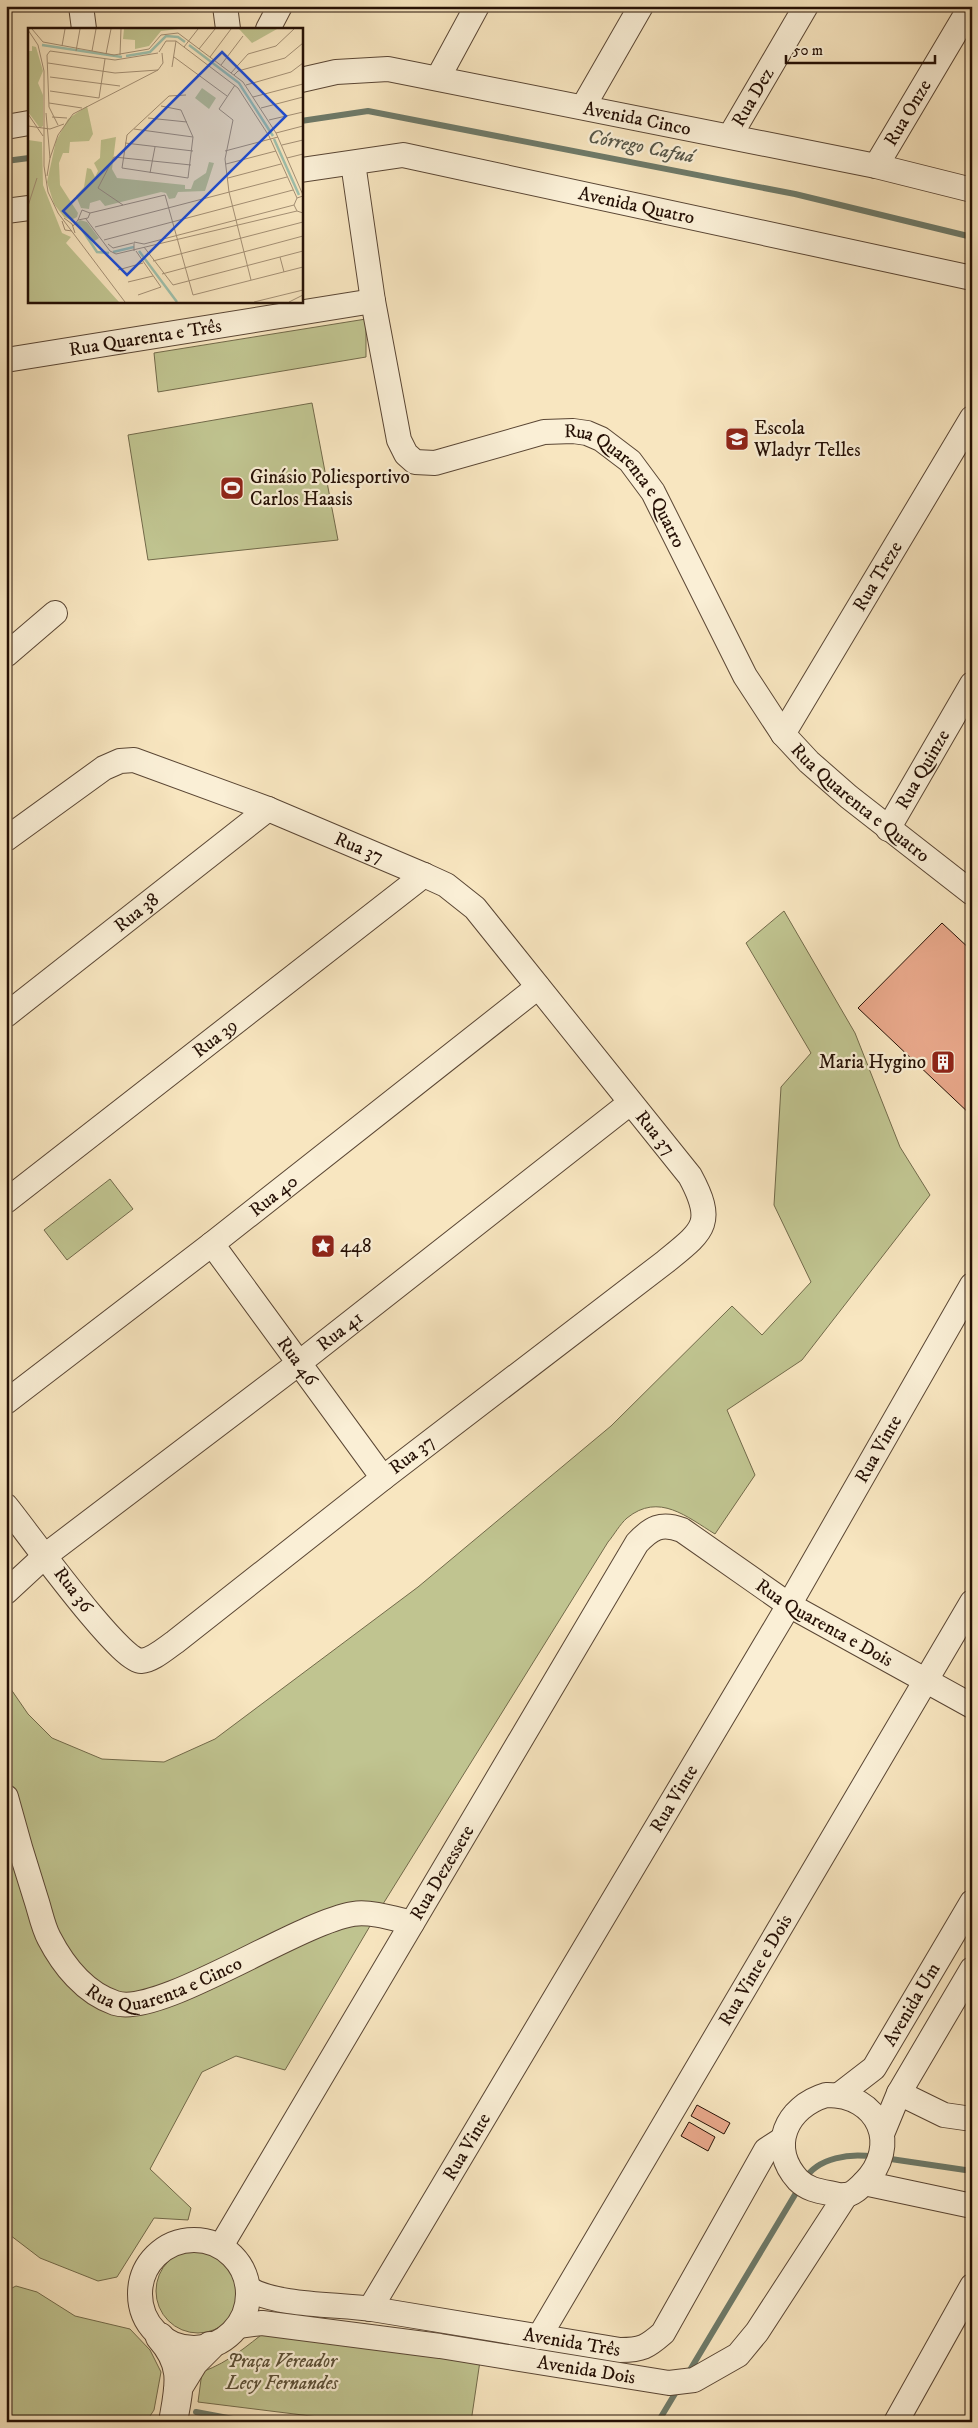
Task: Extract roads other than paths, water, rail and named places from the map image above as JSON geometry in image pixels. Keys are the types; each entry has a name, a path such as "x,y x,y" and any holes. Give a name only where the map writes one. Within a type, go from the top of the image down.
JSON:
{"street":[{"path":"81,6 84,28"},
{"path":"225,6 228,28"},
{"path":"269,28 280,6"},
{"path":"438,78 477,6"},
{"path":"583,107 641,6"},
{"name":"Rua Dez","path":"730,136 806,6"},
{"name":"Rua Onze","path":"876,166 971,6"},
{"name":"Avenida Cinco","path":"302,80 336,72 388,69 876,166 972,190"},
{"path":"6,127 28,123"},
{"name":"Avenida Quatro","path":"302,170 403,156 972,278"},
{"name":"Rua Quarenta e Quatro","path":"353,163 373,301 399,440 406,454 415,462 436,463 544,432 573,431 601,439 630,462 653,492 745,676 782,734 809,762 888,829 972,893"},
{"path":"6,211 28,208"},
{"name":"Rua Quarenta e Três","path":"6,360 373,301"},
{"name":"Rua Treze","path":"782,734 972,418"},
{"path":"6,655 55,613"},
{"name":"Rua Quinze","path":"888,829 972,684"},
{"name":"Rua 37","path":"6,839 104,768 120,761 134,760 268,809 446,886 475,908 690,1176 700,1194 704,1208 703,1224 695,1237 383,1478 175,1642 148,1659"},
{"name":"Rua 38","path":"6,1016 268,809"},
{"name":"Rua 39","path":"6,1201 424,875"},
{"name":"Rua 40","path":"6,1402 212,1244 538,987"},
{"name":"Rua 41","path":"46,1555 299,1363 630,1103"},
{"name":"Rua 46","path":"212,1244 383,1478"},
{"name":"Rua Vinte","path":"370,2309 789,1605 972,1285"},
{"name":"Rua 36","path":"6,1506 103,1630 122,1651 132,1659 141,1661 148,1659"},
{"name":"Rua Dezessete","path":"221,2246 637,1543 648,1532 658,1526 671,1526 682,1530"},
{"name":"Rua Quarenta e Dois","path":"682,1530 789,1605 972,1706"},
{"path":"6,1592 46,1555"},
{"name":"Rua Vinte e Dois","path":"539,2337 972,1602"},
{"name":"Rua Quarenta e Cinco","path":"6,1797 48,1937 72,1972 94,1993 116,2004 140,2004 170,1994 315,1927 354,1914 386,1917 412,1924"},
{"name":"Avenida Um","path":"838,2094 874,2068 972,1902"},
{"name":"Avenida Um","path":"882,2134 899,2093 972,1969"},
{"path":"899,2093 944,2115 972,2120"},
{"path":"855,2189 873,2174 879,2163 883,2150 882,2134 877,2120 867,2107 854,2099 838,2094 826,2095 802,2105 786,2126 783,2139 784,2155 790,2170 800,2182 814,2191 855,2189 972,2206"},
{"name":"Avenida Três","path":"249,2289 259,2295 277,2298 370,2309 620,2350 635,2350 648,2346 663,2333 766,2150 783,2139"},
{"name":"Avenida Dois","path":"238,2326 262,2323 440,2346 669,2383 694,2380 738,2356 757,2332 855,2189"},
{"path":"173,2422 179,2375 176,2359 147,2321 142,2309 141,2282 146,2269 160,2252 178,2242 200,2240 221,2246 240,2264 249,2289 247,2308 238,2326 226,2338 210,2346 194,2362 178,2388"},
{"path":"896,2422 972,2286"},
{"path":"160,2337 174,2344 189,2348 210,2346"}],"waterway":[{"name":"Córrego Cafuá","path":"302,121 368,111 795,194 972,237"},
{"name":"Córrego Cafuá","path":"6,161 28,158"},
{"path":"804,2180 818,2166 836,2158 845,2156 874,2157"},
{"path":"884,2158 972,2171"},
{"path":"687,2375 799,2188"},
{"path":"658,2422 679,2387"},
{"path":"196,2412 249,2422"}],"place":[{"name":"Escola Wladyr Telles","path":"737,439"},
{"name":"Ginásio Poliesportivo Carlos Haasis","path":"232,488"},
{"name":"Maria Hygino","path":"943,1062"},
{"name":"448","path":"323,1246"}],"park label":[{"name":"Praça Vereador Lecy Fernandes","path":"282,2372"}]}
